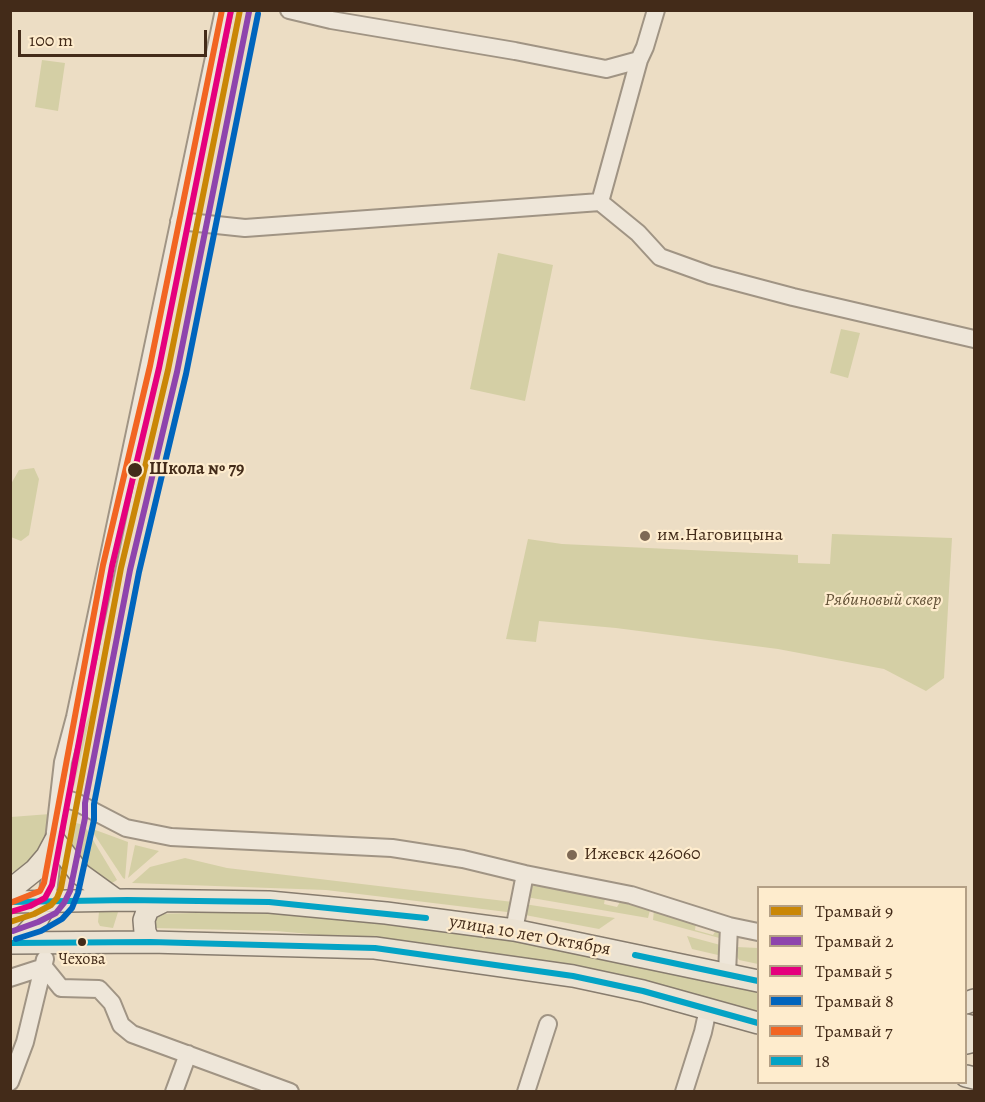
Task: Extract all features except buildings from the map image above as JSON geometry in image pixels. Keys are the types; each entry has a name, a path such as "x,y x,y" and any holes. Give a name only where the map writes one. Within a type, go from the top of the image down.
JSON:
{"main road":[{"path":"10,890 35,870 47,856 55,841 80,874 116,900"},
{"name":"улица 10 лет Октября","path":"10,902 116,900 269,902 387,913 514,930 757,981"},
{"path":"14,943 35,924 47,902"},
{"path":"150,942 144,920 147,909 162,902"},
{"name":"улица 10 лет Октября","path":"14,943 150,942 375,948 573,976 643,991 757,1022"}],"street":[{"path":"47,902 63,762 224,10"},
{"path":"289,10 331,20 606,69 639,60"},
{"path":"600,202 639,60 656,10"},
{"path":"179,221 245,228 600,202 638,233 660,257 710,275 784,295 975,339"},
{"path":"60,797 76,802 126,828 171,837 392,848 464,860 631,895 729,926 757,932"},
{"path":"514,930 525,874"},
{"path":"727,974 729,926"},
{"path":"10,1082 25,1042 44,967 46,943"},
{"path":"10,978 44,967"},
{"path":"44,967 61,988 99,989 112,1003 121,1025 132,1034 290,1092"},
{"path":"684,1092 708,1009"},
{"path":"526,1092 548,1024"},
{"path":"174,1092 188,1054"}],"green space":[{"path":"42,60 65,63 58,111 35,107"},
{"path":"498,253 553,265 525,401 470,389"},
{"path":"841,329 860,333 848,378 830,373"},
{"path":"34,468 39,479 29,535 21,541 11,537 11,484 19,470"},
{"name":"Рябиновый сквер","path":"832,534 952,538 944,678 926,691 884,669 778,649 616,628 539,621 536,642 506,639 528,539 562,544 798,555 798,563 830,564"},
{"path":"92,708 74,787 74,757"},
{"path":"50,814 43,845 33,860 11,873 11,817"},
{"path":"76,823 84,825 117,880 112,883 102,880 69,854"},
{"path":"90,828 128,842 125,879 123,878"},
{"path":"135,845 159,851 128,878"},
{"path":"185,858 227,868 513,902 510,911 507,912 326,890 132,883 150,867"},
{"path":"530,880 605,898 604,904 617,907 620,902 650,910 648,918 526,897"},
{"path":"524,904 615,918 599,929 525,915"},
{"path":"119,909 113,928 100,926 99,912"},
{"path":"654,910 696,923 695,930 713,935 716,930 723,939 653,920"},
{"path":"271,911 319,913 573,948 757,991 757,1011 629,979 399,942 276,931 153,928 154,914"},
{"path":"687,936 724,946 721,954 692,949"},
{"path":"737,947 757,948 757,964 739,960 735,953"}],"tram line":[{"name":"7","path":"10,903 40,891 44,883 103,565 150,366 222,10"},
{"name":"5","path":"10,912 30,906 45,898 52,885 112,566 159,368 231,10"},
{"name":"9","path":"10,922 34,914 51,905 61,888 121,568 168,370 240,10"},
{"name":"2","path":"13,931 56,913 70,891 130,570 177,372 249,12"},
{"name":"8","path":"16,939 41,931 62,919 72,908 78,893 94,820 94,804 139,572 186,374 258,14"}],"transit line":[{"name":"18","path":"10,902 127,900 269,902 426,918"},
{"name":"18","path":"10,943 150,942 375,948 573,976 643,991 757,1023"},
{"name":"18","path":"635,955 757,981"}],"place":[{"name":"Школа № 79","path":"135,470"},
{"name":"им.Наговицына","path":"645,536"},
{"name":"Ижевск 426060","path":"572,855"},
{"name":"Чехова","path":"82,942"}]}
